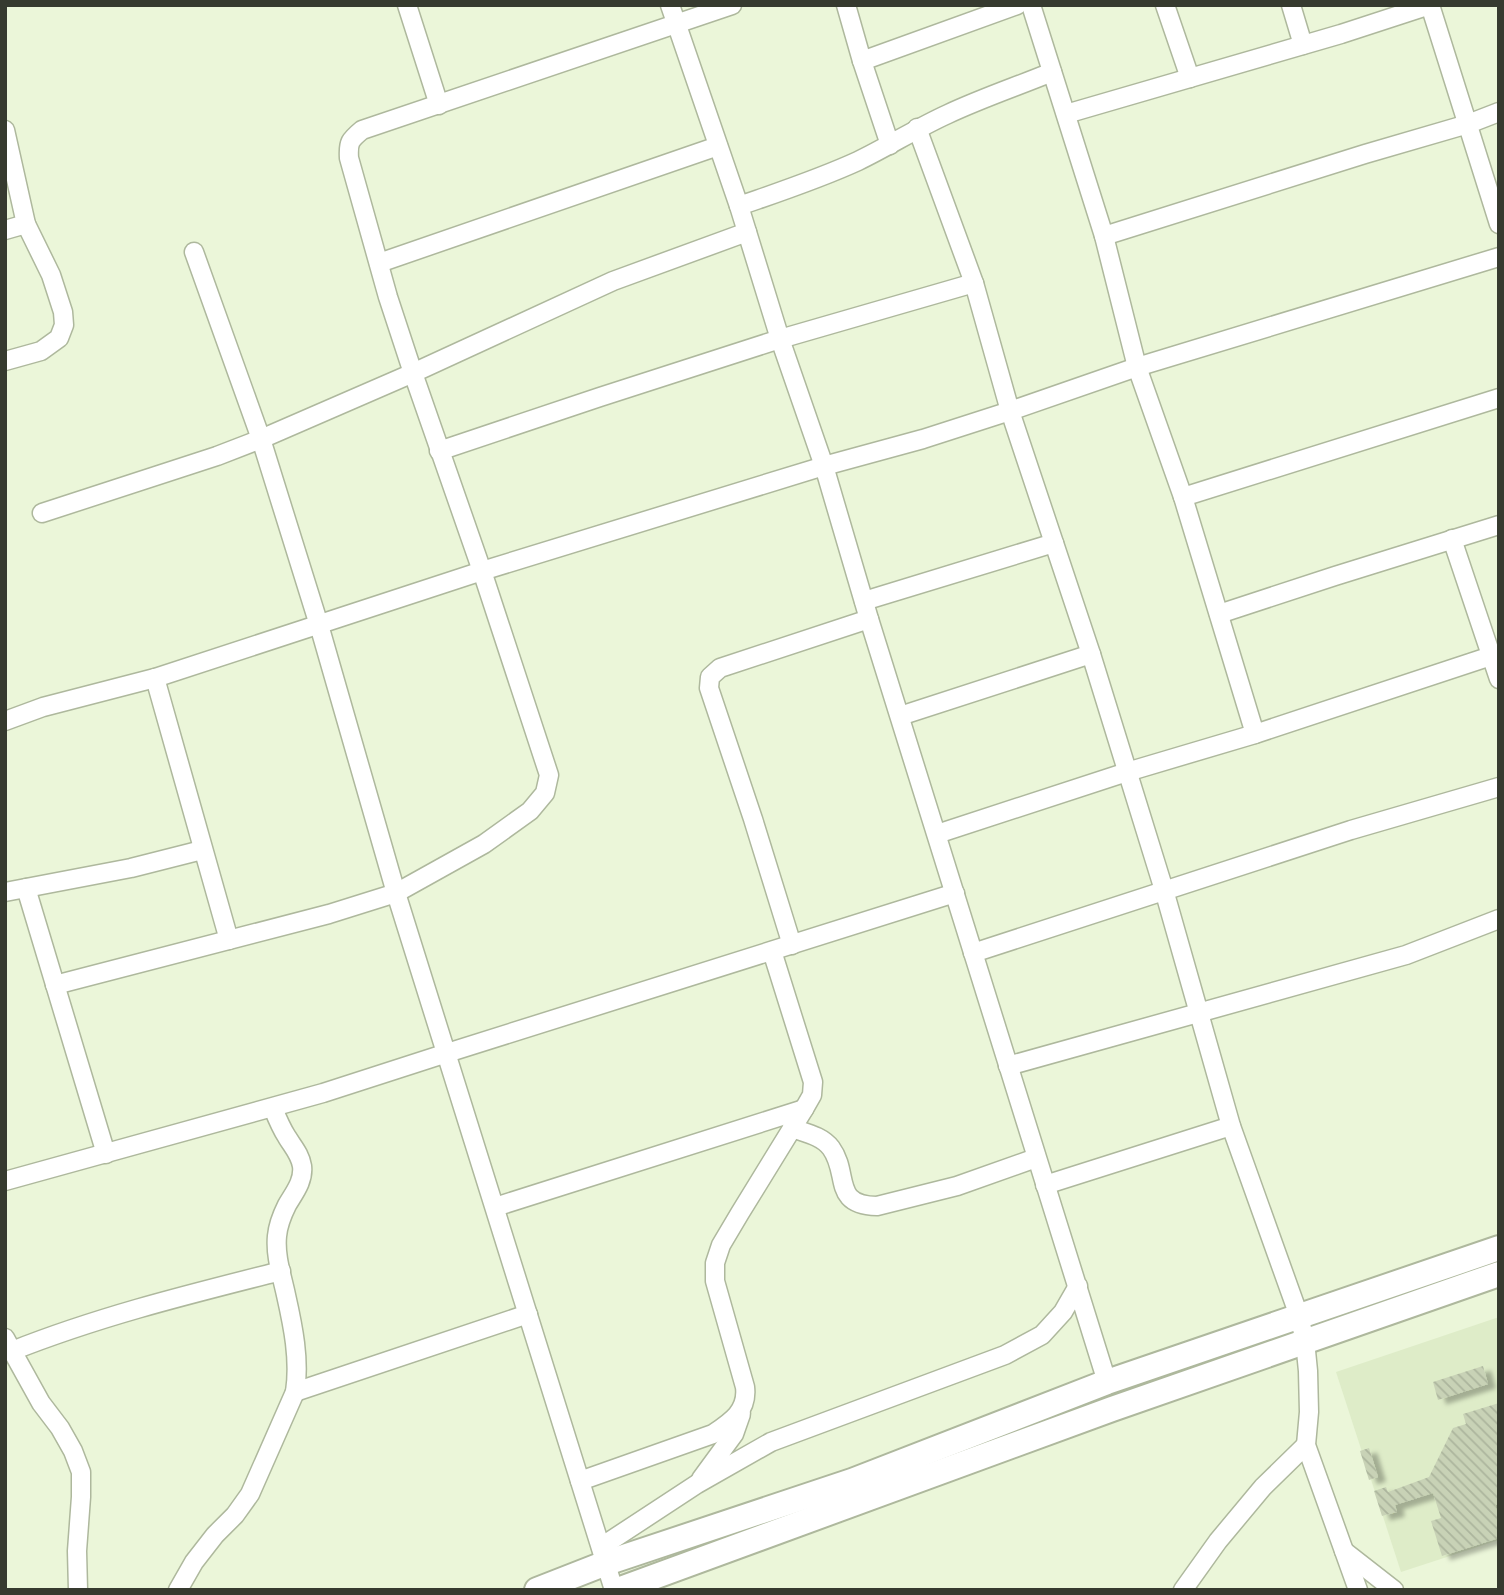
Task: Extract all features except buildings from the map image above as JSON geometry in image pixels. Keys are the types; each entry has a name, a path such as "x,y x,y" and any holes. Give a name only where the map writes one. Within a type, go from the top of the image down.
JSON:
{"main road":[{"path":"537,1590 604,1555 852,1481 1107,1382 1499,1248"},
{"path":"616,1590 1112,1409 1499,1274"}],"street":[{"path":"407,5 439,105"},
{"path":"670,5 824,466 869,619 1107,1382"},
{"path":"55,985 329,914 396,893 484,845 530,811 545,793 550,775 413,373 349,158 348,145 362,130 732,5"},
{"path":"846,5 890,145"},
{"path":"862,61 1017,5"},
{"path":"1031,5 1104,236 1137,367 1183,497 1255,734"},
{"path":"1165,5 1189,78"},
{"path":"1291,5 1303,45"},
{"path":"1066,114 1430,5 1499,224"},
{"path":"738,206 813,180 890,145 952,111 1052,72"},
{"path":"1104,236 1468,124 1499,112"},
{"path":"917,128 974,283 1010,411 1091,654 1164,890 1231,1126 1299,1316 1308,1371 1309,1412 1306,1445 1358,1590"},
{"path":"5,130 26,224 51,275 63,312 64,325 60,338 41,351 5,361"},
{"path":"379,262 718,146"},
{"path":"5,230 26,224"},
{"path":"41,513 261,439 613,281 747,232"},
{"path":"194,252 261,439 319,625 396,893 616,1590"},
{"path":"5,721 43,707 155,678 482,571 824,466 923,439 1137,367 1499,257"},
{"path":"439,451 780,339 974,283"},
{"path":"1183,497 1499,398"},
{"path":"1219,614 1499,525"},
{"path":"1452,539 1499,679"},
{"path":"864,601 1054,543"},
{"path":"792,945 709,688 710,677 720,668 869,619"},
{"path":"900,716 1091,654"},
{"path":"937,834 1491,656"},
{"path":"155,678 229,940"},
{"path":"973,953 1351,830 1499,787"},
{"path":"5,892 131,868 202,850"},
{"path":"26,888 106,1154"},
{"path":"5,1181 323,1093 955,893"},
{"path":"1008,1066 1406,955 1499,919"},
{"path":"698,1484 734,1434 746,1396 715,1281 715,1263 721,1245 812,1095 813,1082 772,951"},
{"path":"178,1590 194,1562 250,1494 295,1392 296,1352 291,1315 278,1259 277,1238 280,1221 299,1186 302,1168 297,1151 273,1108"},
{"path":"495,1207 804,1109"},
{"path":"1045,1185 1231,1126"},
{"path":"792,1128 816,1136 832,1149 847,1194 854,1202 864,1206 877,1206 957,1186 1036,1158"},
{"path":"78,1590 80,1472 73,1451 60,1428 41,1404 9,1344 281,1271"},
{"path":"604,1555 698,1484 771,1442 1005,1355 1042,1335 1063,1312 1078,1286"},
{"path":"295,1392 527,1314"},
{"path":"580,1481 713,1434 729,1423 745,1404"},
{"path":"1183,1590 1218,1541 1263,1487 1306,1445"},
{"path":"1344,1551 1394,1590"}],"shaded area":[{"path":"1499,1317 1499,1540 1401,1572 1336,1372"}]}
